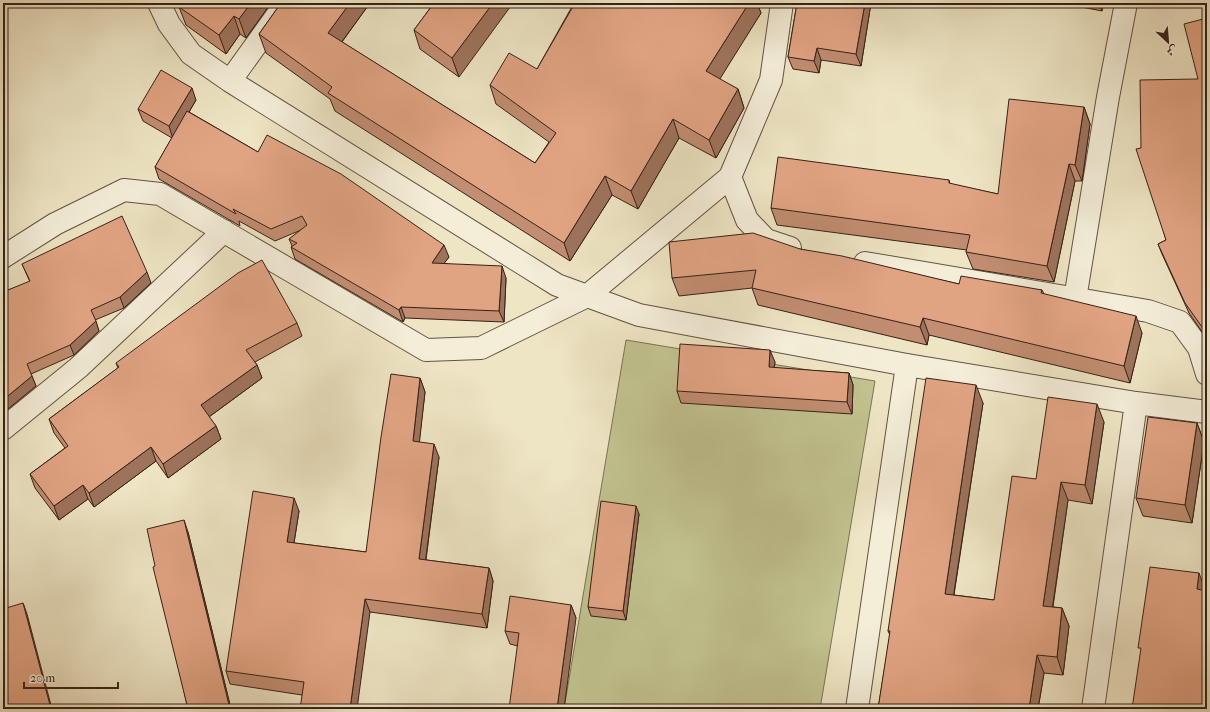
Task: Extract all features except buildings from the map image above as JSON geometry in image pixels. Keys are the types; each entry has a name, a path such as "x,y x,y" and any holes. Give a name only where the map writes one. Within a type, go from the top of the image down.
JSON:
{"street":[{"path":"159,3 169,24 191,54 230,81 557,285 639,315 907,365 1136,403 1207,412"},
{"path":"230,81 286,3"},
{"path":"3,257 55,224 124,190 160,194 426,350 481,348 587,296 730,178 771,80 782,3"},
{"path":"1075,299 1108,96 1126,3"},
{"path":"730,178 747,220 766,240 810,254"},
{"path":"3,429 78,368 224,231"},
{"path":"849,261 1148,311 1180,322 1199,348 1207,374"},
{"path":"857,709 907,365"},
{"path":"1093,709 1136,403"}],"green space":[{"path":"626,340 875,381 820,709 564,709"}]}
